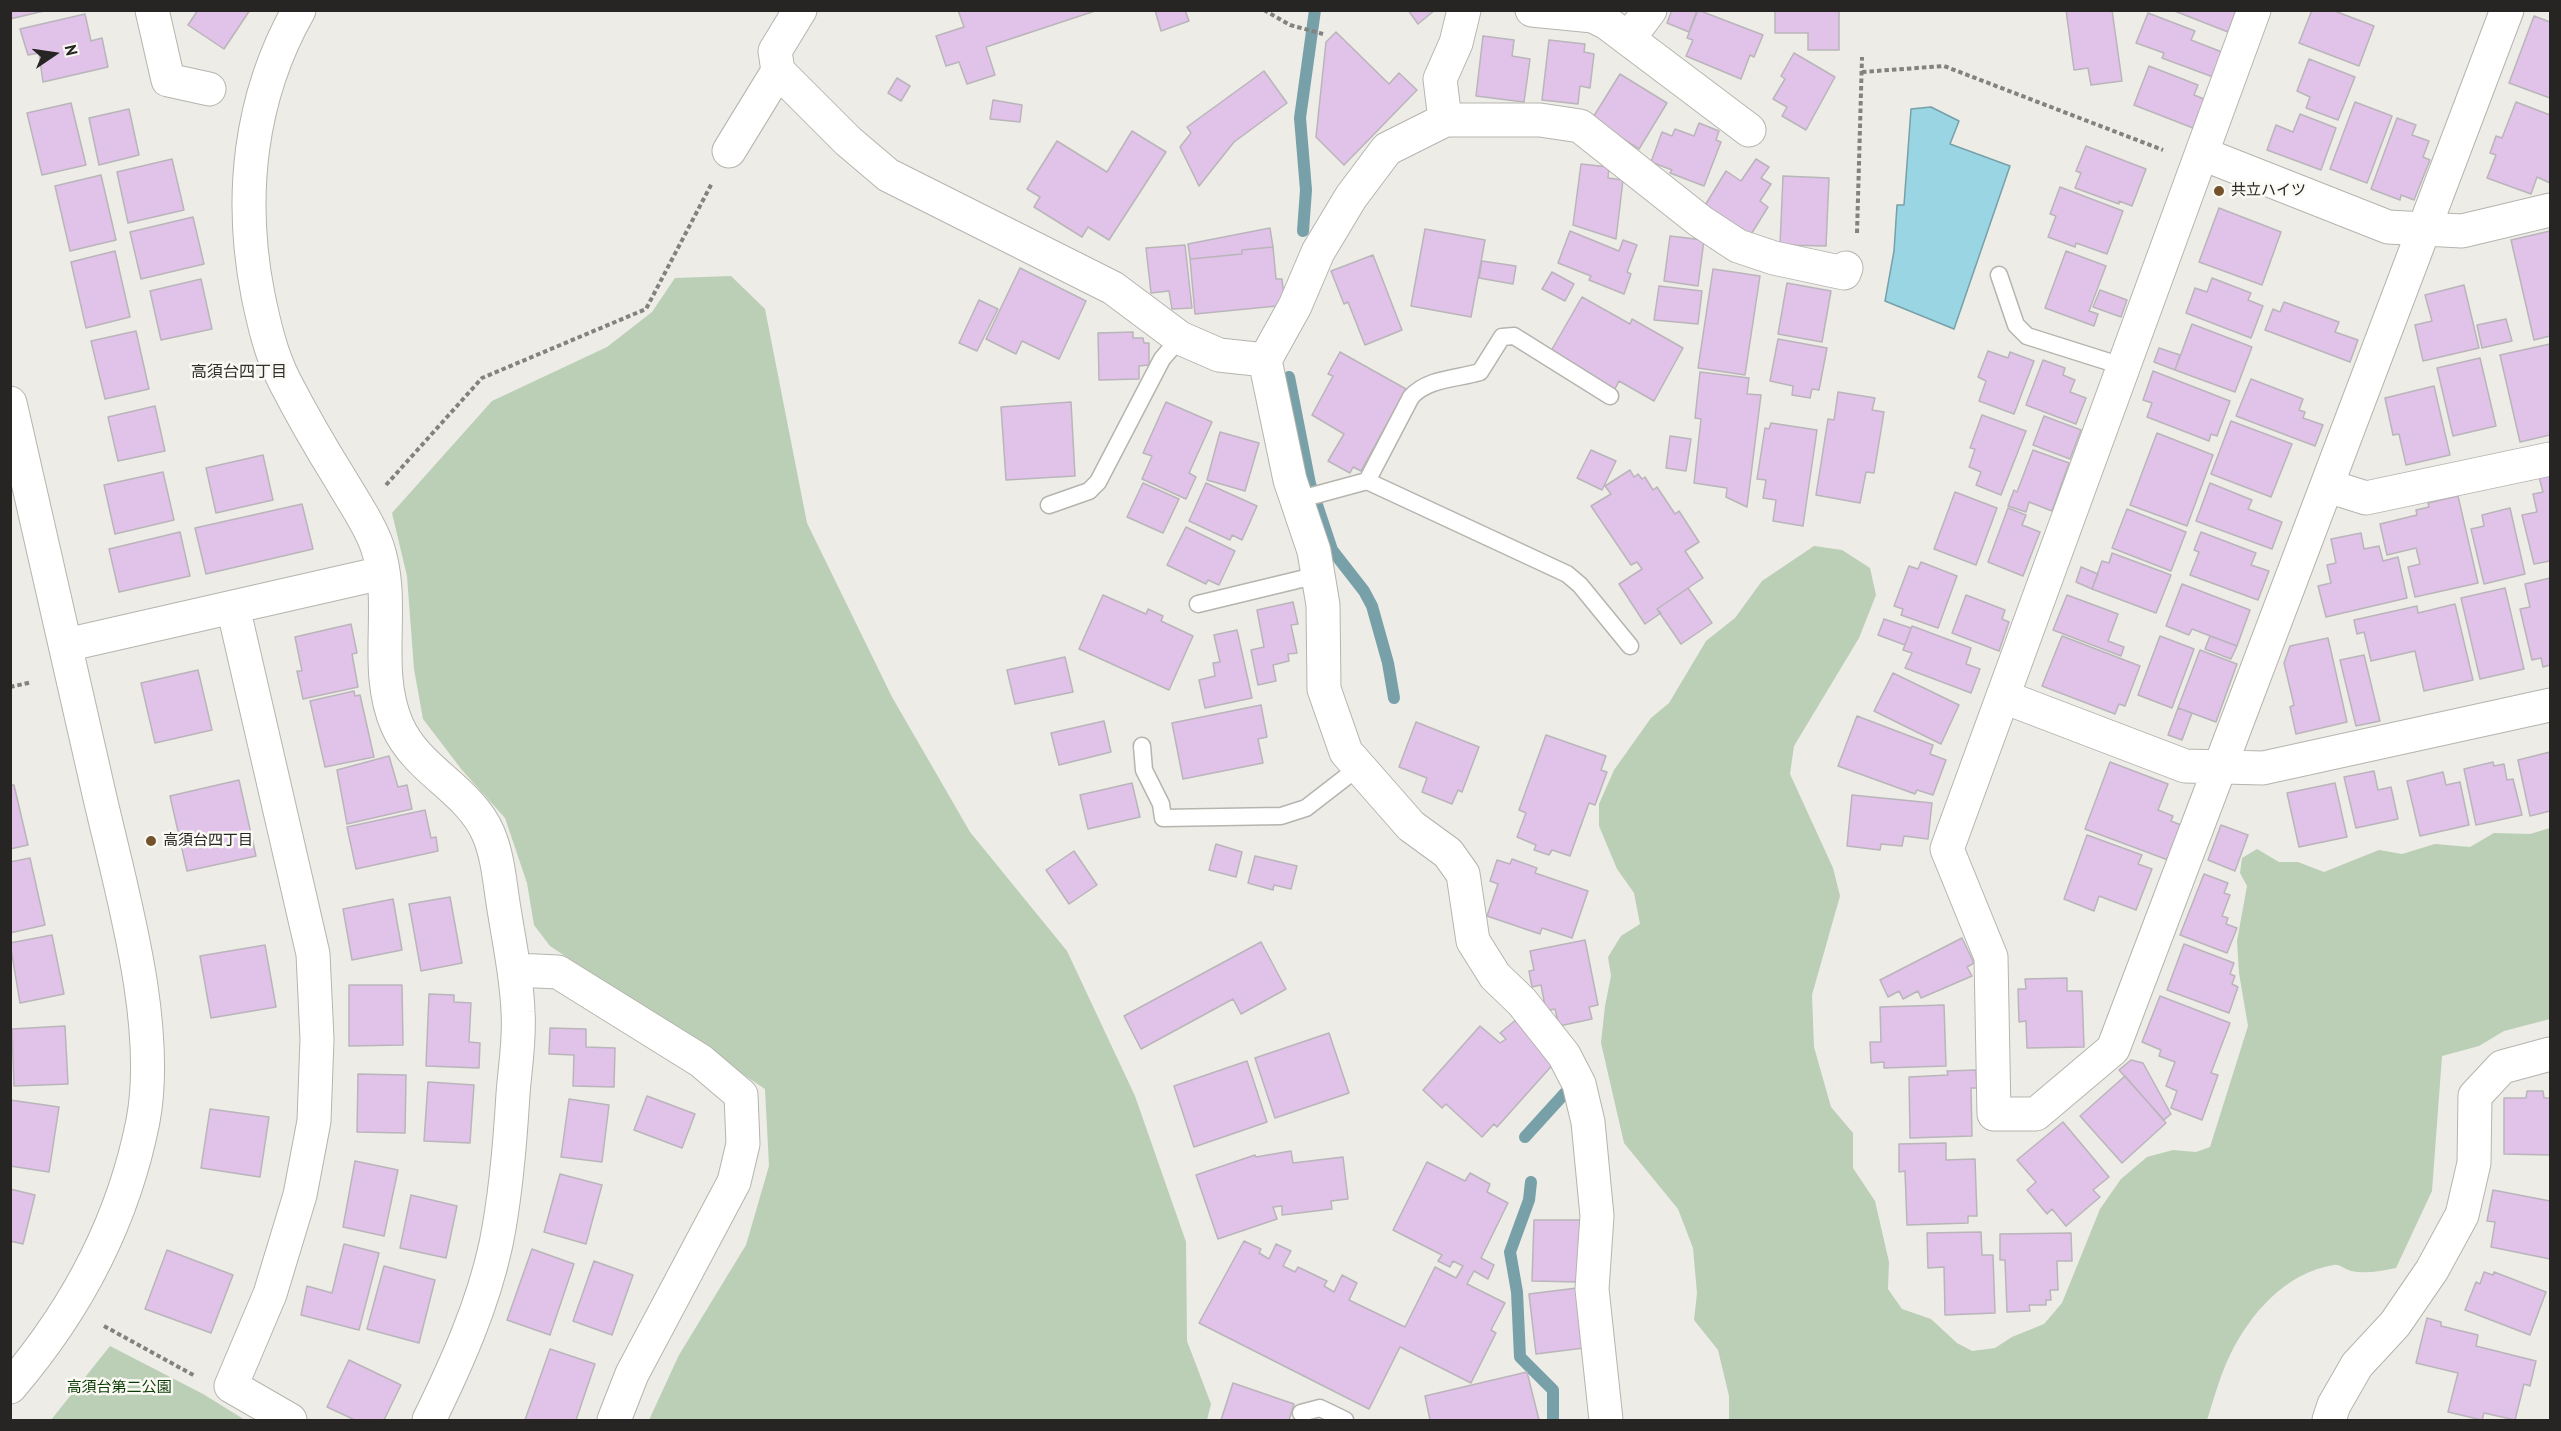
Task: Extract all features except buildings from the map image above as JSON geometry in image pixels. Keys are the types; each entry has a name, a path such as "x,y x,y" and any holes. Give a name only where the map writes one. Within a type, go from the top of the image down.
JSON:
{"street":[{"path":"152,10 168,80 209,89"},
{"path":"299,10 268,80 252,140 247,193 251,258 264,321 282,377 377,546 382,573 384,659 390,704 398,727 410,749 429,770 476,812 489,834 515,970 518,1026 508,1172 495,1247 472,1320 448,1383 429,1420"},
{"path":"800,10 775,51 778,72 848,141 888,175 1113,288 1180,338 1219,354 1264,360"},
{"path":"1445,120 1440,79 1456,43 1464,10"},
{"path":"1532,10 1593,16 1608,23 1749,130"},
{"path":"1629,38 1650,10"},
{"path":"2254,10 2202,159 1947,849 1991,957 1994,1114 2036,1114 2114,1048 2218,768 2328,486 2423,228 2507,10"},
{"path":"729,151 778,72"},
{"path":"1606,1420 1592,1289 1597,1216 1588,1122 1579,1084 1564,1055 1522,1002 1495,976 1473,941 1463,874 1448,853 1411,826 1346,752 1324,688 1323,605 1314,551 1309,497 1264,360 1295,306 1318,252 1387,149 1445,120 1540,120 1580,126 1700,221 1738,246 1774,258 1844,273 1846,268"},
{"path":"2202,159 2388,227 2462,231 2550,210"},
{"path":"10,403 131,935 148,1049 143,1119 125,1188 100,1254 80,1293 50,1339 10,1387"},
{"path":"2328,486 2366,498 2550,459"},
{"path":"66,645 382,573"},
{"path":"233,607 312,954 317,1039 314,1121 300,1195 270,1294 231,1386 290,1420"},
{"path":"2004,696 2185,766 2218,768 2263,768 2550,705"},
{"path":"515,970 558,972 701,1061 741,1095 743,1144 734,1182 632,1374 614,1420"},
{"path":"2329,1420 2334,1405 2357,1365 2395,1324 2426,1279 2462,1215 2474,1163 2475,1096 2502,1067 2550,1054"}],"lane":[{"path":"1999,275 2016,325 2027,336 2125,367"},
{"path":"1367,481 1411,397 1425,385 1480,372 1502,337 1514,336 1610,396"},
{"path":"1049,505 1089,491 1098,482 1109,465 1162,359 1180,338"},
{"path":"1309,497 1367,481 1567,574 1580,585 1630,646"},
{"path":"1198,604 1318,575"},
{"path":"1142,746 1144,770 1161,804 1163,818 1281,816 1306,808 1359,767"},
{"path":"1301,1413 1320,1408 1345,1420"}],"path":[{"path":"1264,10 1290,25 1323,34"},
{"path":"1857,237 1862,57"},
{"path":"1862,72 1944,66 2202,159"},
{"path":"361,514 482,378 646,309 729,151"},
{"path":"10,687 32,682"},
{"path":"104,1326 209,1384 231,1386"}],"green space":[{"path":"731,276 765,309 807,523 892,697 970,832 1067,951 1135,1096 1186,1242 1187,1341 1211,1404 1207,1420 649,1420 679,1355 746,1245 769,1166 765,1089 550,946 534,925 527,883 505,818 462,770 423,719 414,669 407,576 392,513 492,401 607,347 652,312 675,278"},
{"path":"1814,546 1842,550 1870,568 1876,595 1859,638 1794,746 1790,774 1833,868 1840,896 1812,995 1814,1047 1831,1107 1853,1133 1853,1168 1875,1201 1889,1262 1888,1289 1902,1309 1931,1319 1957,1343 1972,1351 1995,1348 2012,1337 2044,1324 2062,1303 2100,1209 2121,1179 2147,1157 2173,1150 2196,1152 2210,1147 2248,1026 2239,973 2237,941 2247,886 2240,873 2242,858 2257,849 2279,862 2298,862 2324,872 2379,850 2402,854 2435,844 2470,847 2494,833 2530,834 2550,828 2550,1019 2504,1031 2479,1046 2442,1056 2432,1191 2396,1268 2362,1272 2334,1265 2300,1276 2285,1286 2259,1310 2238,1340 2223,1371 2207,1420 1729,1420 1729,1396 1718,1350 1694,1320 1697,1293 1693,1248 1678,1209 1624,1143 1601,1043 1611,976 1608,957 1621,936 1640,924 1634,893 1617,869 1599,826 1599,804 1614,770 1651,718 1669,703 1706,641 1735,618 1762,581"},
{"name":"高須台第二公園","path":"110,1346 203,1394 245,1420 51,1420"}],"water":[{"path":"1931,107 1959,121 1950,144 2010,166 1954,329 1885,301 1894,251 1897,205 1904,205 1911,109"}],"waterway":[{"path":"1303,231 1306,190 1300,118 1315,10"},
{"path":"1289,377 1310,484 1332,550 1364,591 1372,606 1388,663 1394,698"},
{"path":"1525,1137 1565,1093"},
{"path":"1531,1182 1529,1200 1510,1252 1517,1292 1520,1357 1553,1390 1553,1420"}],"place":[{"name":"共立ハイツ","path":"2219,191"},
{"name":"高須台四丁目","path":"151,841"}],"district":[{"name":"高須台四丁目","path":"239,372"}]}
